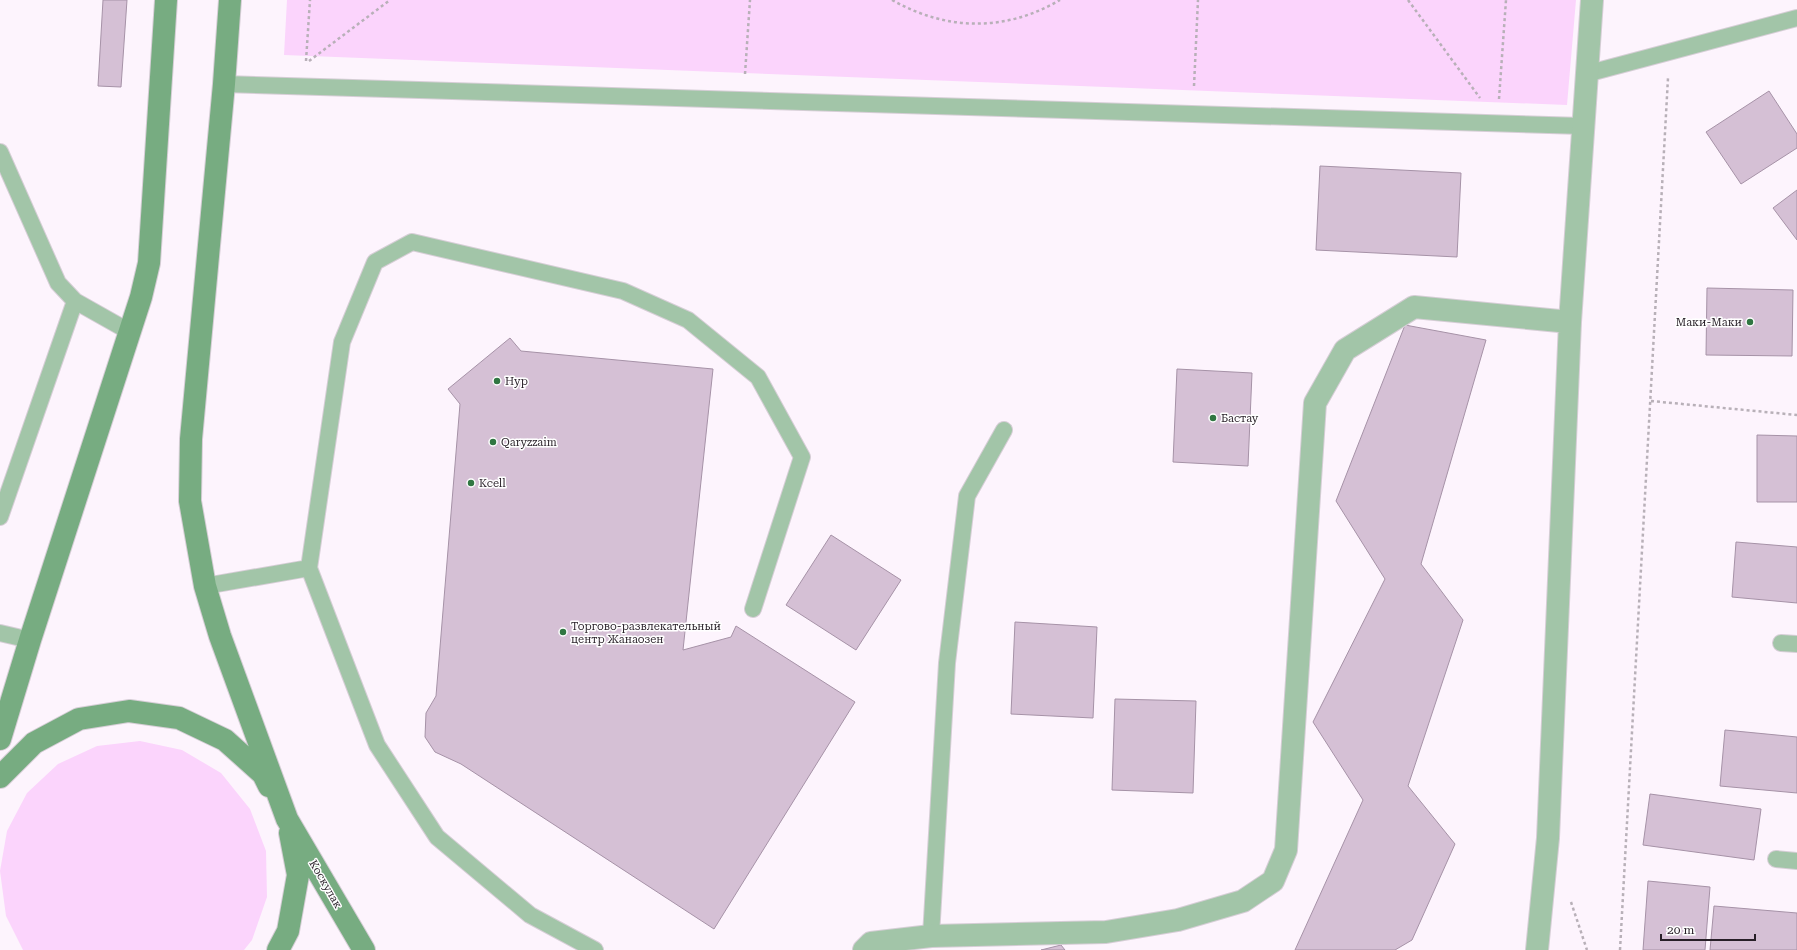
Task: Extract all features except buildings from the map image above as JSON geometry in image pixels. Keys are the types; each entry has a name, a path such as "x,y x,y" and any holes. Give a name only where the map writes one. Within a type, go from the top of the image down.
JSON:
{"street":[{"path":"0,739 30,640 141,297 148,263 166,0"},
{"path":"230,0 224,84 191,439 190,501 205,586 220,636 287,819 298,875 288,931 278,950"},
{"path":"1537,950 1548,838 1570,322 1582,126 1592,0"},
{"path":"864,950 871,943 931,936 1106,932 1171,922 1244,901 1273,882 1286,850 1315,403 1345,350 1414,307 1570,322"},
{"path":"0,777 34,743 79,719 129,711 179,718 225,740 262,774 287,819"},
{"name":"Коскулак","path":"287,819 364,950"}],"lane":[{"path":"1586,74 1797,18"},
{"path":"224,84 1582,126"},
{"path":"0,152 58,283 75,301 130,332"},
{"path":"595,950 530,915 437,837 377,745 309,568 342,342 375,262 412,242 623,291 688,320 758,377 802,457 753,609"},
{"path":"0,517 75,301"},
{"path":"931,936 947,663 967,496 1004,430"},
{"path":"205,586 309,568"},
{"path":"0,633 30,640"},
{"path":"1781,642 1797,644"},
{"path":"1776,859 1797,861"}],"path":[{"path":"310,0 305,64 390,0"},
{"path":"745,74 750,0"},
{"path":"892,0 909,10 935,19 962,24 990,24 1024,16 1043,10 1060,0"},
{"path":"1194,86 1198,0"},
{"path":"1408,0 1498,123"},
{"path":"1498,123 1506,0"},
{"path":"1620,950 1669,52"},
{"path":"1651,401 1797,415"}],"shaded area":[{"path":"287,0 1576,0 1567,105 284,55"},
{"path":"140,741 182,750 221,773 250,809 266,851 267,897 252,940 244,950 23,950 6,916 0,871 7,831 27,793 58,764 97,746"}],"place":[{"name":"Маки-Маки","path":"1750,322"},
{"name":"Нур","path":"497,381"},
{"name":"Бастау","path":"1213,418"},
{"name":"Qaryzzaim","path":"493,442"},
{"name":"Kcell","path":"471,483"},
{"name":"Торгово-развлекательный центр Жанаозен","path":"563,632"}]}
